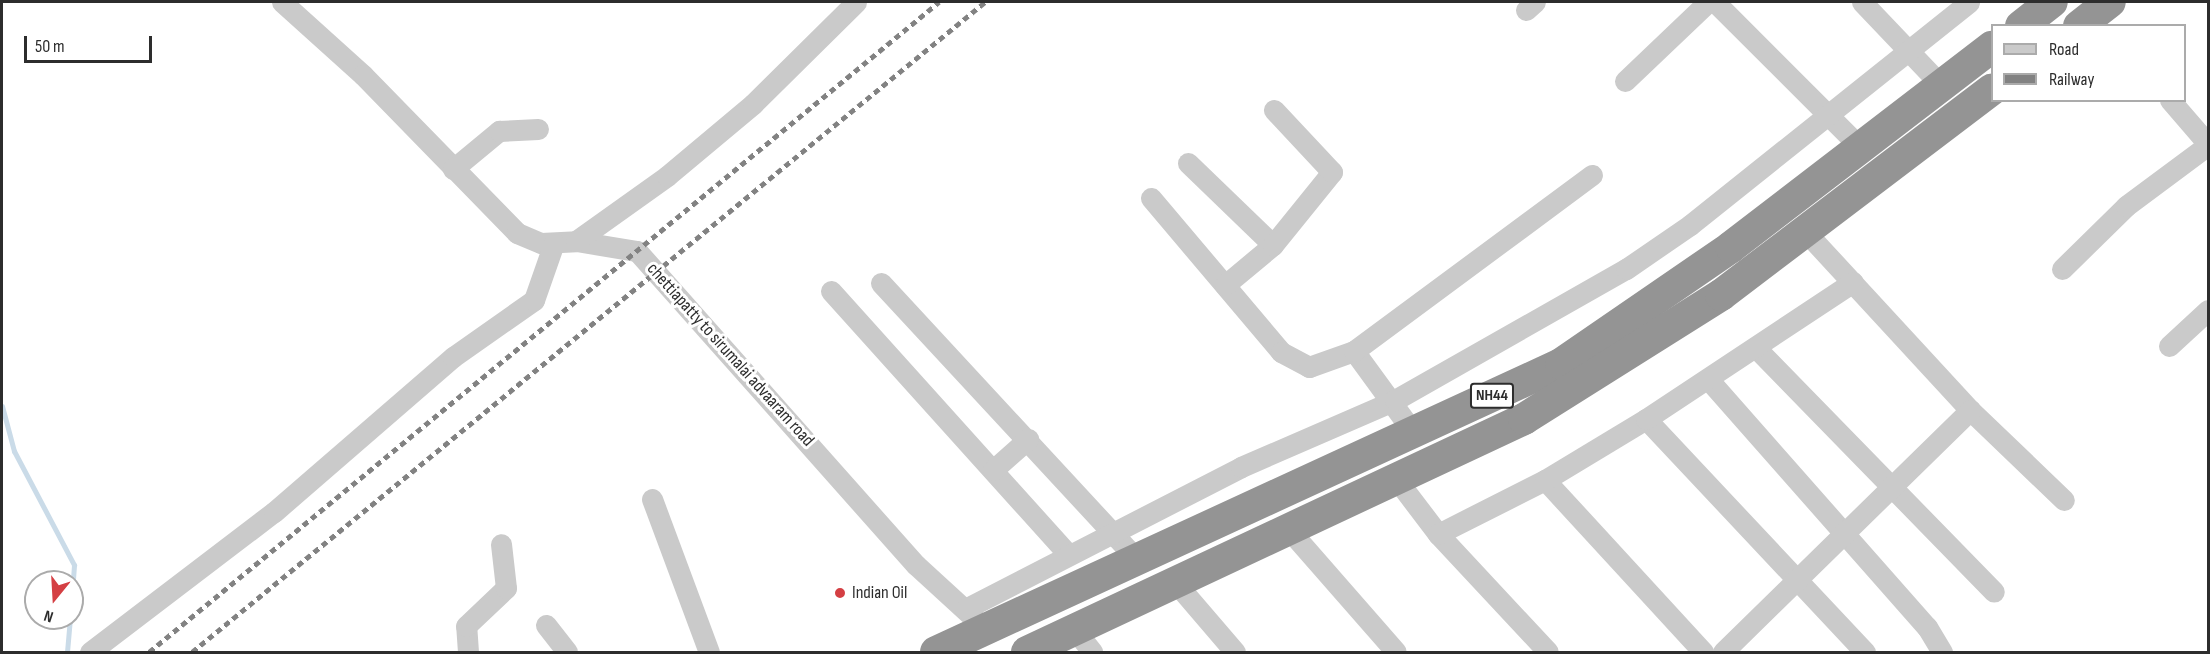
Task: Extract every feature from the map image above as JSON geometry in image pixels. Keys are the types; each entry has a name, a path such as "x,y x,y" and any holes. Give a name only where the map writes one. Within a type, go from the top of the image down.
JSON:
{"highway":[{"path":"2024,24 2052,2"},
{"name":"NH44","path":"936,652 1561,364 1731,247 1991,48"},
{"name":"NH44","path":"1027,652 1084,641 1176,582 1291,532 1524,419 1721,295 1803,229 1991,90"}],"street":[{"name":"chettiapatty to sirumalai advaaram road","path":"282,2 517,233 554,243 576,241 637,251 916,565 987,630"},
{"path":"576,241 753,104 856,2"},
{"path":"1625,81 1708,2"},
{"path":"1715,2 1861,148"},
{"path":"1862,2 1942,86"},
{"path":"964,609 1241,467 1395,400 1626,269 1690,225 1969,2"},
{"path":"2062,269 2126,206 2208,144 2172,102"},
{"path":"1225,285 1273,245 1332,172 1274,110"},
{"path":"453,169 499,131 538,129"},
{"path":"1188,163 1273,245"},
{"path":"1151,198 1293,361 1321,366 1354,351 1592,175"},
{"path":"1803,229 1970,410 2064,500"},
{"path":"90,652 273,512 453,357 534,300 554,243"},
{"path":"1438,534 1545,480 1646,419 1757,349 1853,282"},
{"path":"881,283 1116,530 1137,559"},
{"path":"831,291 1069,555"},
{"path":"2169,346 2208,310"},
{"path":"1757,349 1994,592"},
{"path":"1354,351 1395,400 1413,432"},
{"path":"1708,379 1843,534 1928,627 1942,652"},
{"path":"1723,652 1794,579 1970,410"},
{"path":"1646,419 1865,652"},
{"path":"993,470 1028,439"},
{"path":"1397,480 1438,534 1548,652"},
{"path":"1545,480 1703,652"},
{"path":"652,499 709,652"},
{"path":"1291,532 1396,652"},
{"path":"468,652 466,626 506,588 501,544"},
{"path":"1176,582 1235,652"},
{"path":"546,625 567,652"}],"waterway":[{"path":"2,406 14,451 74,565 74,570"},
{"path":"67,652 69,630"}],"railway":[{"path":"149,652 939,2"},
{"path":"192,652 985,2"}],"place":[{"name":"Indian Oil","path":"840,593"}]}
